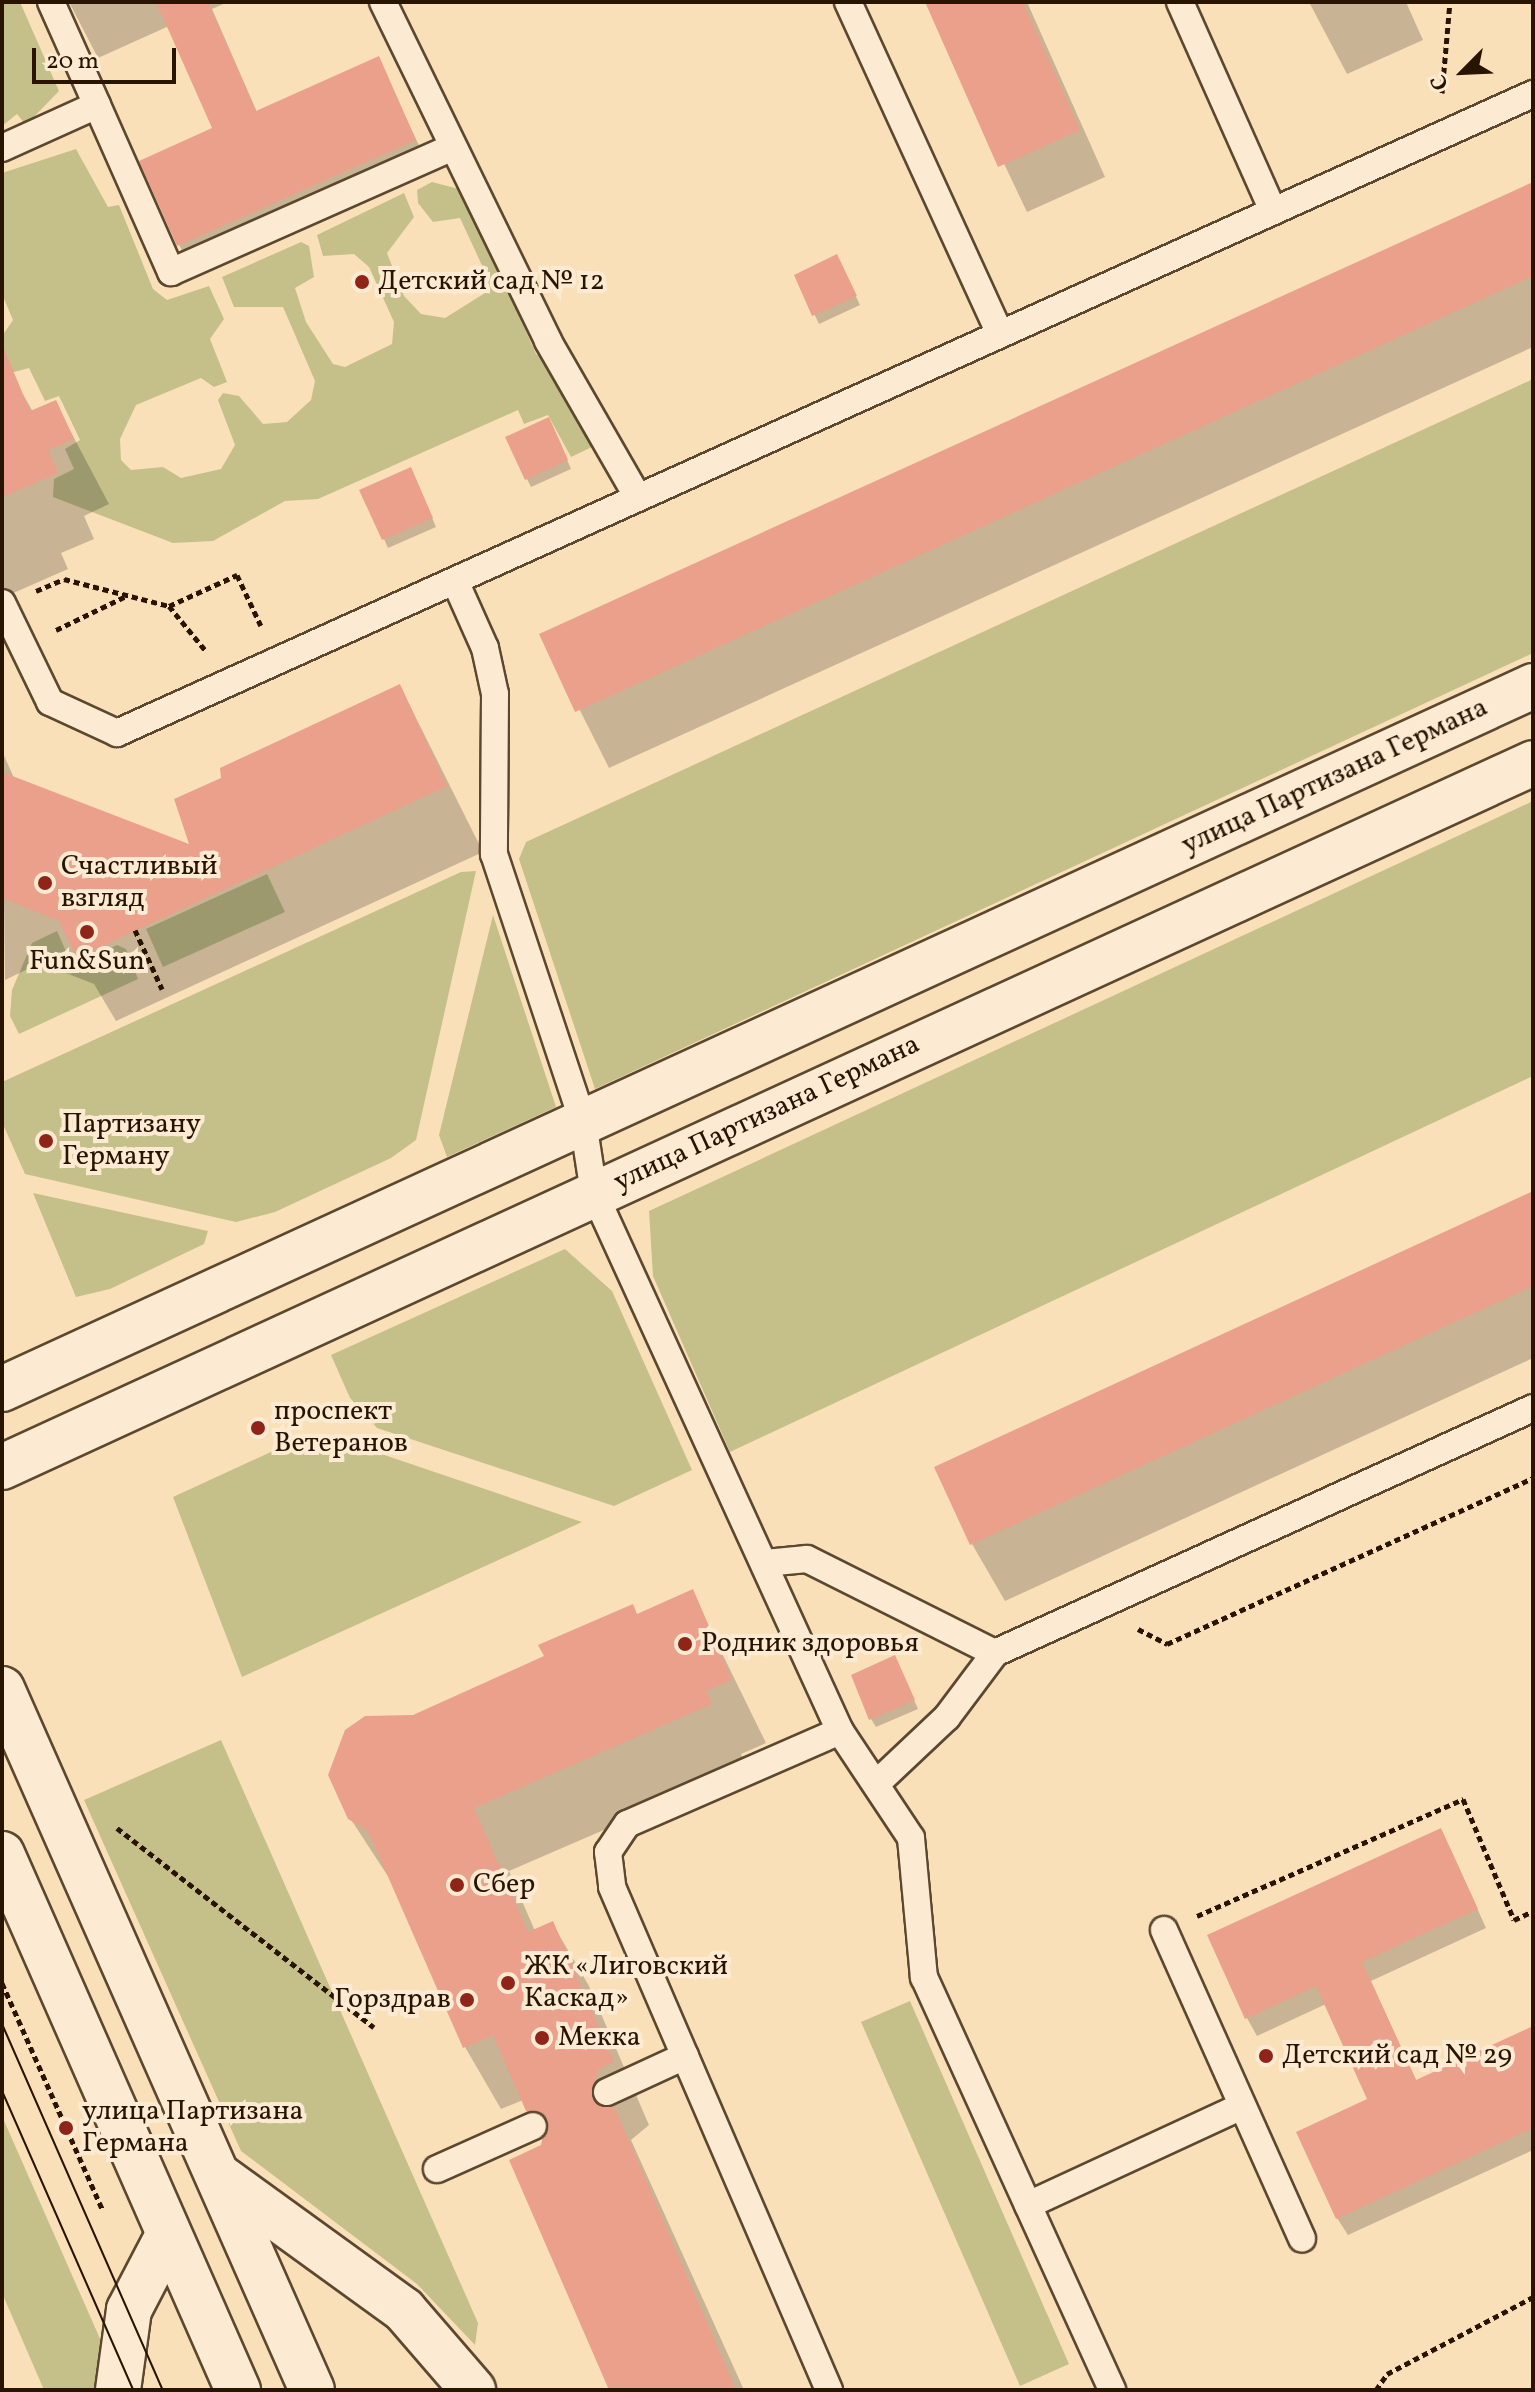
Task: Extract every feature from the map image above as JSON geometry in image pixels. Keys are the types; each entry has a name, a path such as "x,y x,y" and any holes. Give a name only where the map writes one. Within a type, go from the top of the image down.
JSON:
{"main road":[{"name":"улица Партизана Германа","path":"2,1389 1533,686"},
{"name":"улица Партизана Германа","path":"2,1467 1533,763"},
{"path":"2,1689 312,2390"},
{"path":"2,1854 238,2390"},
{"path":"219,2176 404,2310 473,2390"},
{"path":"118,2390 129,2310 168,2235"}],"lane":[{"path":"51,2 171,272 449,149"},
{"path":"383,2 449,149 637,496"},
{"path":"848,2 1000,334"},
{"path":"1180,2 1273,211"},
{"path":"3,604 50,702 117,733 279,663 637,496 1533,94"},
{"path":"2,148 97,105"},
{"path":"455,581 485,648 495,694 494,854 583,1122 594,1193 840,1731 911,1838 924,1977 1112,2390"},
{"path":"876,1784 947,1717 995,1653 1533,1408"},
{"path":"765,1563 807,1559 995,1653"},
{"path":"829,2390 612,1887 608,1852 627,1824 840,1731"},
{"path":"1164,1930 1302,2238"},
{"path":"607,2092 685,2056"},
{"path":"1028,2205 1242,2106"},
{"path":"437,2169 533,2126"}],"path":[{"path":"1438,136 1450,2"},
{"path":"3,604 64,579 169,606 237,575 279,663"},
{"path":"23,646 127,595"},
{"path":"169,606 185,634 242,679"},
{"path":"135,930 162,989"},
{"path":"1094,1608 1167,1644 1533,1478"},
{"path":"1164,1930 1463,1799 1514,1920 1533,1911"},
{"path":"108,1814 374,2027"},
{"path":"2,1983 102,2209"},
{"path":"1376,2390 1387,2374 1533,2297"}],"shaded area":[{"path":"2,2 20,2 59,91 26,125 17,114 2,126"},
{"path":"76,149 108,207 119,205 153,289 167,300 209,286 224,319 210,339 227,382 214,387 201,378 136,405 120,439 121,460 131,470 163,467 181,478 221,469 235,445 218,400 223,393 239,396 263,424 287,422 311,400 315,381 283,307 234,307 222,277 301,242 309,246 314,277 295,288 306,322 333,364 345,367 392,344 394,322 369,267 354,254 323,256 317,235 404,193 414,217 387,253 404,296 421,314 445,318 485,293 486,274 460,218 433,222 418,203 417,190 432,182 463,190 536,354 554,366 594,446 571,457 548,415 524,424 518,410 318,499 285,501 213,541 173,543 53,497 54,479 74,469 65,449 80,440 59,396 45,401 29,368 14,372 2,365 2,336 13,320 2,294 2,173"},
{"path":"1533,379 1533,653 595,1089 519,859 526,842"},
{"path":"1533,801 1533,1076 730,1452 653,1276 649,1211"},
{"path":"476,871 416,1140 391,1158 275,1212 236,1222 25,1174 2,1122 2,1082 461,872"},
{"path":"267,874 285,912 163,967 146,929"},
{"path":"493,915 556,1107 447,1157 439,1135"},
{"path":"57,931 68,956 82,962 117,945 126,949 138,979 19,1034 10,1016 12,990 32,943"},
{"path":"33,1193 208,1231 204,1244 110,1289 76,1297"},
{"path":"565,1249 612,1291 692,1470 614,1506 377,1428 350,1398 331,1355"},
{"path":"310,1434 346,1442 582,1522 242,1677 173,1497"},
{"path":"221,1740 478,2323 475,2345 417,2284 241,2151 84,1800"},
{"path":"910,2001 1069,2364 1020,2386 861,2022"},
{"path":"2,2116 101,2341 95,2390 44,2390 2,2293"}],"building":[{"path":"156,2 208,2 256,111 379,56 416,140 177,246 139,161 212,128"},
{"path":"925,2 1023,2 1080,130 998,167"},
{"path":"1533,182 1533,276 575,712 539,634"},
{"path":"837,254 857,296 812,316 794,275"},
{"path":"2,344 30,411 56,400 74,439 48,450 58,473 2,497"},
{"path":"549,417 568,460 525,480 505,437"},
{"path":"411,467 433,518 382,540 359,490"},
{"path":"400,684 447,786 77,958 59,921 2,898 2,772 189,844 174,799 221,778 220,768"},
{"path":"1533,1191 1533,1286 970,1545 934,1467"},
{"name":"ЖК «Лиговский Каскад»","path":"693,1589 732,1680 706,1691 712,1704 474,1808 528,1932 553,1921 614,2062 598,2069 592,2098 614,2106 736,2390 609,2390 509,2160 541,2145 547,2119 526,2111 493,2035 463,2048 368,1831 348,1819 328,1775 345,1730 365,1716 413,1715 544,1656 538,1645 633,1604 637,1614"},
{"path":"895,1655 915,1700 869,1720 851,1675"},
{"path":"1441,1828 1478,1909 1362,1962 1416,2080 1533,2026 1533,2128 1336,2219 1296,2132 1367,2099 1316,1986 1245,2019 1207,1935"}],"tram line":[{"path":"2,2024 163,2390"},
{"path":"2,2091 133,2390"}],"place":[{"name":"Детский сад № 12","path":"362,282"},
{"name":"Счастливый взгляд","path":"45,883"},
{"name":"Fun&Sun","path":"87,932"},
{"name":"Партизану Герману","path":"46,1141"},
{"name":"проспект Ветеранов","path":"258,1428"},
{"name":"Родник здоровья","path":"685,1644"},
{"name":"Сбер","path":"457,1885"},
{"name":"ЖК «Лиговский Каскад»","path":"508,1983"},
{"name":"Горздрав","path":"467,2000"},
{"name":"Мекка","path":"542,2038"},
{"name":"Детский сад № 29","path":"1266,2056"},
{"name":"улица Партизана Германа","path":"66,2128"}]}
